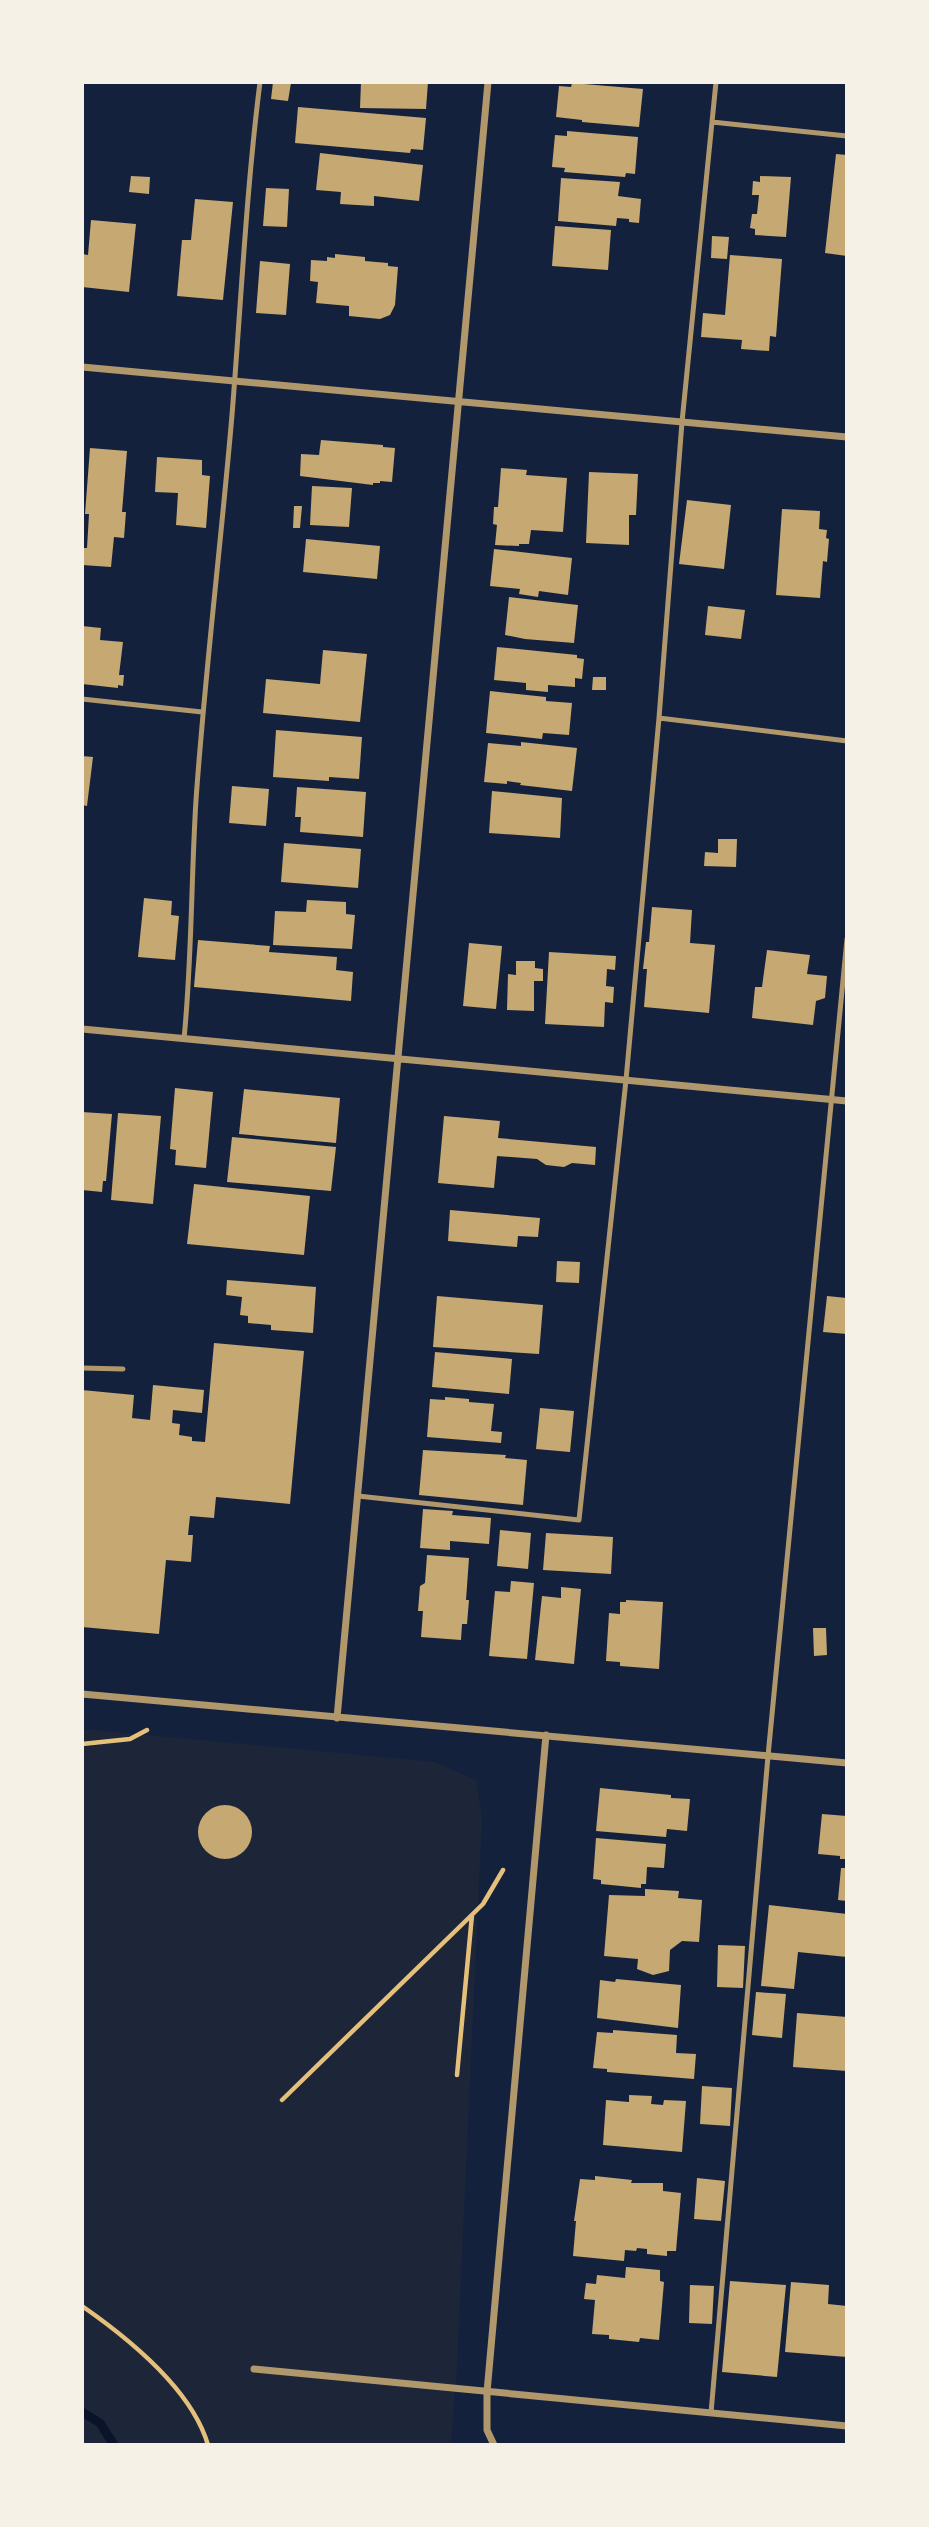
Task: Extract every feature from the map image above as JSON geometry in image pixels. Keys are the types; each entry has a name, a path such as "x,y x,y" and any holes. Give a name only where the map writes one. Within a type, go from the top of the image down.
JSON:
{"street":[{"path":"337,1718 488,82"},
{"path":"82,367 847,438"},
{"path":"82,1029 847,1101"},
{"path":"82,1695 847,1763"},
{"path":"494,2445 487,2430 487,2392 546,1735"},
{"path":"254,2369 847,2426"}],"lane":[{"path":"184,1039 202,712 235,381 252,144 260,82"},
{"path":"358,1496 579,1520 626,1080 659,718 682,422 716,82"},
{"path":"712,122 847,135"},
{"path":"82,699 202,712"},
{"path":"659,718 847,740"},
{"path":"711,2413 768,1756 847,939"},
{"path":"82,1368 123,1369"}],"path":[{"path":"82,1744 130,1739 147,1730"},
{"path":"282,2100 483,1904 503,1870"},
{"path":"457,2075 472,1915"},
{"path":"82,2306 115,2329 172,2384 203,2426 208,2445"}],"shaded area":[{"path":"82,1729 435,1762 476,1780 482,1818 451,2445 82,2445"}],"building":[{"path":"273,82 291,83 288,101 271,99"},
{"path":"361,82 428,82 426,109 360,108"},
{"path":"572,83 643,89 639,127 556,117 559,86 571,87"},
{"path":"298,107 426,118 423,150 411,149 410,153 295,143"},
{"path":"567,131 638,137 635,174 626,173 625,177 564,172 565,168 552,167 555,135 567,136"},
{"path":"320,153 423,165 419,201 374,196 374,206 340,204 341,192 316,190"},
{"path":"836,154 847,155 847,256 825,253"},
{"path":"131,176 150,177 149,194 129,192"},
{"path":"760,176 791,177 786,237 755,235 755,229 750,228 752,214 757,214 759,195 752,195 753,181 760,182"},
{"path":"561,178 620,182 618,196 641,199 639,223 617,218 616,226 558,221"},
{"path":"266,188 289,189 287,227 263,226"},
{"path":"195,199 233,202 223,300 177,296 182,240 191,240"},
{"path":"91,220 136,224 129,292 82,287 82,254 88,255"},
{"path":"555,226 611,230 608,270 552,266"},
{"path":"712,236 729,237 727,259 711,258"},
{"path":"335,254 365,257 365,261 388,263 388,266 398,267 395,305 390,315 380,319 349,316 349,306 316,303 318,282 310,281 311,260 327,261 327,257 335,258"},
{"path":"730,255 782,259 776,337 770,336 769,351 741,349 742,340 701,337 703,313 725,315"},
{"path":"260,261 290,264 286,315 256,313"},
{"path":"321,440 395,448 392,482 380,481 373,485 300,476 301,454 319,455"},
{"path":"90,448 127,451 122,512 126,512 124,538 114,537 111,567 82,565 82,548 87,548 89,514 85,514"},
{"path":"157,457 202,460 202,475 210,476 206,528 176,525 178,493 155,492"},
{"path":"501,468 527,470 526,475 567,478 563,532 531,530 529,544 495,545 497,525 493,524 494,507 498,507"},
{"path":"589,472 638,474 636,515 629,515 629,545 586,543"},
{"path":"312,486 352,488 349,527 310,525"},
{"path":"687,500 731,505 724,569 679,564"},
{"path":"294,506 302,506 300,528 293,528"},
{"path":"782,509 820,511 819,529 827,530 826,538 829,539 827,562 823,561 820,598 776,595"},
{"path":"306,539 380,546 377,579 303,572"},
{"path":"494,549 572,558 568,595 539,591 538,597 519,594 520,589 490,586"},
{"path":"509,597 578,605 574,643 505,635"},
{"path":"708,606 745,610 741,639 705,635"},
{"path":"82,626 101,628 100,640 123,642 119,675 124,675 123,686 118,685 118,688 82,684"},
{"path":"497,647 577,655 577,658 584,659 582,679 575,678 575,687 548,685 548,692 526,690 526,683 494,680"},
{"path":"323,650 367,654 360,722 263,713 266,679 320,684"},
{"path":"593,677 606,677 606,690 592,690"},
{"path":"490,691 546,697 546,701 572,703 569,735 543,733 542,739 486,733"},
{"path":"276,730 362,737 359,779 329,777 329,781 273,777"},
{"path":"521,742 577,748 572,791 507,781 507,784 484,782 488,743 521,746"},
{"path":"82,756 93,757 87,806 82,805"},
{"path":"232,786 269,789 266,826 229,823"},
{"path":"297,787 366,792 363,837 300,832 301,817 295,817"},
{"path":"492,791 562,798 560,838 489,833"},
{"path":"718,839 737,839 736,867 704,866 705,852 718,853"},
{"path":"284,843 361,849 358,888 281,882"},
{"path":"144,898 172,901 171,915 179,916 175,960 138,957"},
{"path":"307,900 346,902 346,914 355,915 352,949 273,945 275,911 306,912"},
{"path":"652,907 692,910 690,943 715,945 709,1013 644,1007 647,969 643,969"},
{"path":"198,940 270,946 269,952 337,957 336,970 353,972 351,1001 194,987"},
{"path":"469,943 502,946 496,1009 463,1006"},
{"path":"767,950 810,955 807,974 827,976 825,998 816,1001 813,1025 752,1018 755,987 762,987"},
{"path":"549,952 616,956 615,970 607,969 606,986 614,987 613,1003 605,1002 604,1027 545,1024"},
{"path":"516,961 535,961 535,968 543,969 543,981 534,981 534,1011 507,1010 508,974 516,975"},
{"path":"175,1088 213,1092 206,1168 175,1165 176,1150 170,1149"},
{"path":"244,1089 340,1098 336,1143 239,1134"},
{"path":"82,1112 112,1114 106,1181 103,1181 102,1192 82,1190"},
{"path":"118,1113 161,1116 153,1204 111,1200"},
{"path":"444,1116 500,1121 498,1138 596,1147 595,1165 572,1163 564,1167 546,1165 537,1159 497,1156 494,1188 438,1183"},
{"path":"232,1137 336,1147 331,1191 227,1182"},
{"path":"194,1184 310,1196 304,1255 187,1244"},
{"path":"450,1210 540,1218 538,1237 518,1236 517,1247 448,1241"},
{"path":"557,1261 580,1262 579,1283 556,1282"},
{"path":"227,1280 316,1287 313,1333 271,1330 271,1325 248,1323 248,1316 240,1315 242,1297 226,1295"},
{"path":"437,1296 543,1305 539,1354 433,1347"},
{"path":"827,1296 847,1298 847,1334 823,1332"},
{"path":"214,1343 304,1351 290,1504 216,1497 214,1518 190,1516 188,1535 193,1535 191,1562 166,1560 159,1634 82,1627 82,1390 134,1395 132,1418 150,1420 153,1385 204,1390 202,1413 173,1410 172,1423 180,1424 179,1435 192,1437 192,1441 205,1442"},
{"path":"435,1352 512,1359 509,1394 432,1387"},
{"path":"445,1397 494,1404 491,1431 502,1432 501,1443 427,1437 430,1399 445,1400"},
{"path":"540,1408 574,1411 570,1452 536,1449"},
{"path":"423,1450 506,1455 505,1458 527,1460 523,1505 419,1495"},
{"path":"423,1509 453,1511 452,1515 491,1518 489,1544 450,1541 450,1550 420,1548"},
{"path":"500,1530 531,1533 528,1569 497,1566"},
{"path":"546,1533 613,1537 611,1574 543,1570"},
{"path":"427,1555 469,1558 467,1624 462,1624 461,1640 421,1637 423,1611 418,1611 420,1586 425,1583"},
{"path":"511,1581 534,1583 527,1659 489,1656 495,1591 510,1592"},
{"path":"561,1587 581,1589 574,1664 535,1660 542,1596 561,1598"},
{"path":"620,1602 663,1602 659,1669 620,1666 620,1662 606,1661 609,1613 620,1614"},
{"path":"813,1628 826,1628 827,1655 814,1656"},
{"path":"600,1788 690,1799 687,1831 667,1829 666,1837 596,1831"},
{"path":"225,1805 244,1813 252,1832 244,1851 225,1859 206,1851 198,1832 206,1813"},
{"path":"822,1814 847,1816 847,1859 818,1854"},
{"path":"596,1838 666,1844 664,1868 647,1867 646,1884 641,1884 641,1888 601,1884 601,1880 593,1879"},
{"path":"841,1868 847,1868 847,1901 838,1900"},
{"path":"645,1889 679,1891 678,1898 702,1900 699,1942 682,1941 670,1950 669,1971 653,1975 637,1969 638,1959 604,1956 609,1895 645,1896"},
{"path":"769,1905 847,1914 847,1957 798,1952 794,1989 761,1986"},
{"path":"718,1945 745,1946 743,1988 717,1987"},
{"path":"616,1979 681,1985 678,2028 597,2018 600,1980 615,1982"},
{"path":"756,1992 786,1994 782,2038 752,2035"},
{"path":"797,2013 847,2017 847,2071 793,2067"},
{"path":"613,2030 677,2035 676,2053 696,2054 694,2079 607,2072 607,2069 593,2068 597,2032 613,2033"},
{"path":"702,2086 732,2088 730,2126 700,2124"},
{"path":"629,2095 652,2096 651,2104 663,2105 664,2100 686,2101 682,2152 603,2145 606,2100 629,2102"},
{"path":"595,2176 632,2180 631,2183 663,2183 663,2191 681,2193 676,2251 667,2251 667,2256 647,2254 647,2249 625,2250 624,2261 573,2256 574,2221 580,2179 595,2180"},
{"path":"697,2178 725,2181 721,2221 694,2219"},
{"path":"626,2267 660,2270 660,2281 664,2282 659,2340 640,2338 639,2342 592,2334 595,2300 584,2299 586,2283 596,2284 597,2275 625,2278"},
{"path":"730,2281 786,2285 777,2377 722,2372"},
{"path":"791,2282 829,2285 828,2304 847,2306 847,2357 785,2352"},
{"path":"690,2285 714,2286 712,2324 689,2323"}],"waterway":[{"path":"82,2412 100,2423 114,2445"}]}
